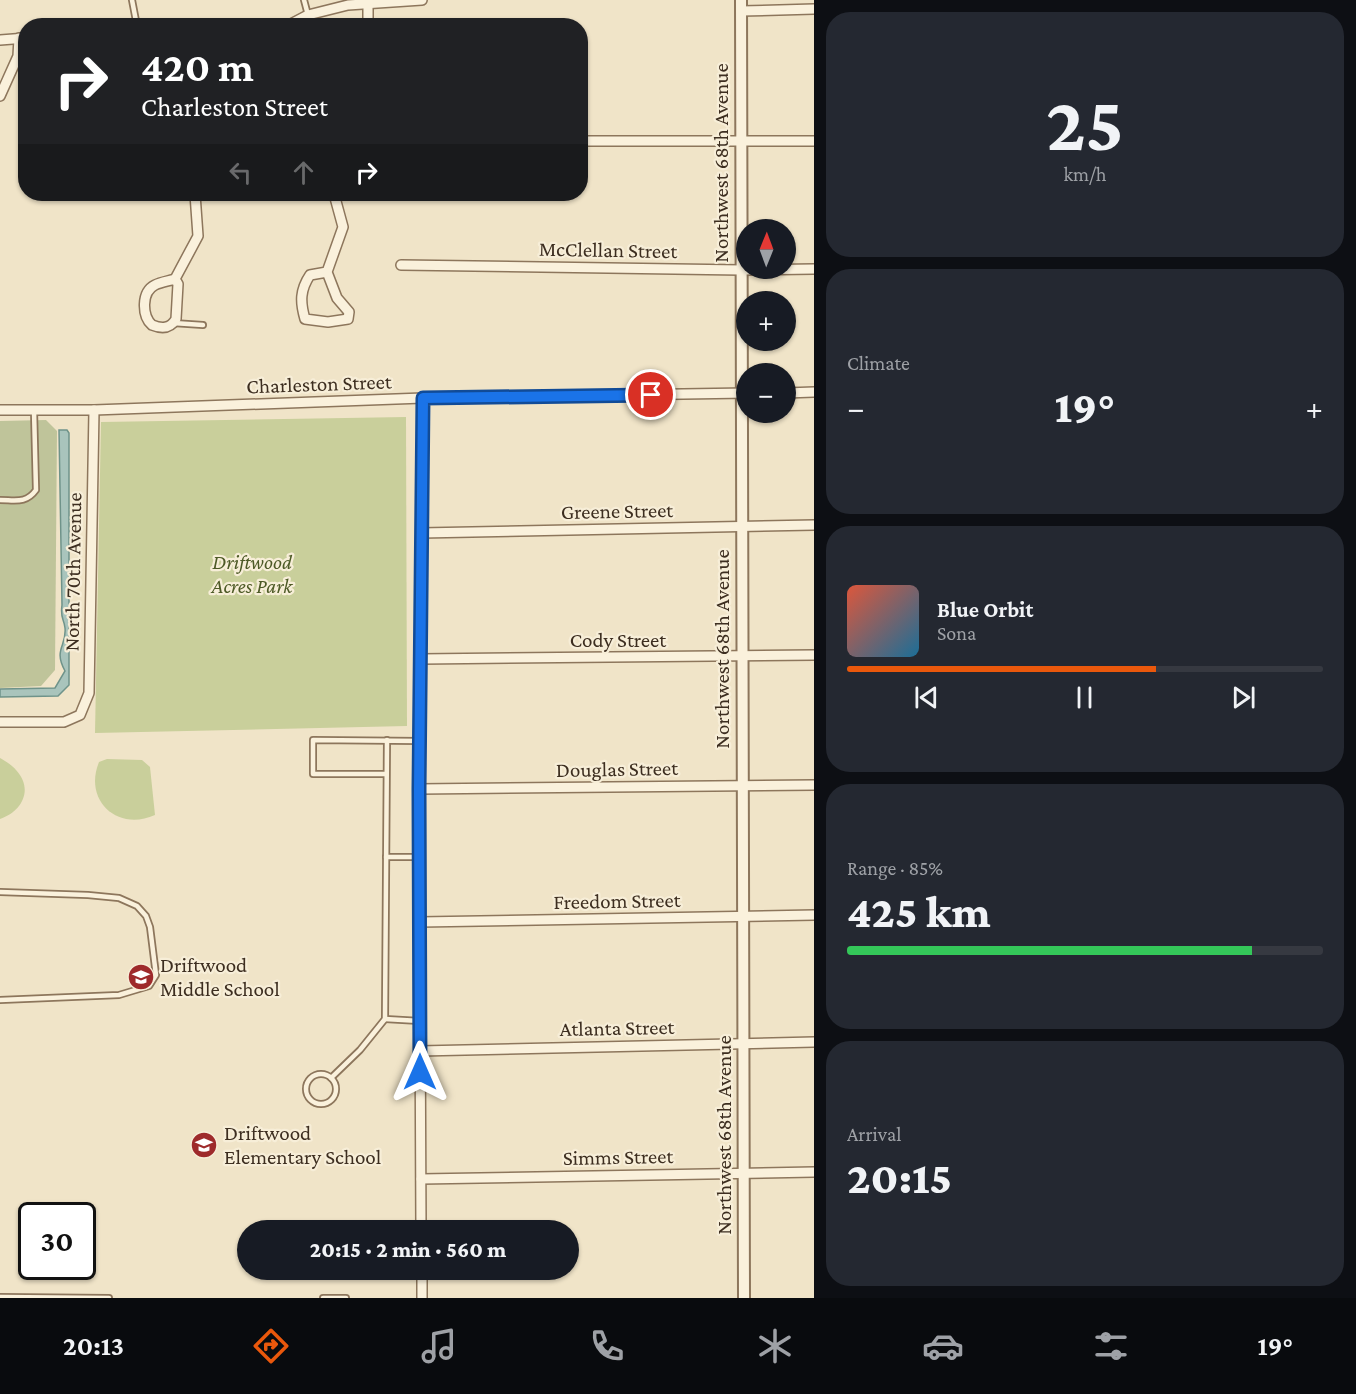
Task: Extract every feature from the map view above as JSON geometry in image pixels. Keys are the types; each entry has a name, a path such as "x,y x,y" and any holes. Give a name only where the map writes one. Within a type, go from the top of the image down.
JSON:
{"street":[{"path":"302,18 348,4 422,0"},
{"path":"368,4 368,18"},
{"path":"741,5 814,9"},
{"name":"Northwest 68th Avenue","path":"741,5 741,219"},
{"path":"0,40 18,38"},
{"path":"0,96 18,56"},
{"path":"588,141 814,141"},
{"path":"175,279 178,284 176,319 163,328 152,325 145,316 148,293 151,288 175,279 198,236 196,201"},
{"path":"327,272 310,275 305,282 300,304 305,319 328,322 348,319 349,312 337,298 327,272 343,227 336,201"},
{"name":"McClellan Street","path":"401,265 736,270"},
{"name":"McClellan Street","path":"796,269 814,269"},
{"name":"Northwest 68th Avenue","path":"741,279 744,363"},
{"path":"796,393 814,392"},
{"name":"Charleston Street","path":"0,410 94,410 423,398 736,393"},
{"path":"422,1220 419,789 423,398"},
{"name":"North 70th Avenue","path":"0,722 64,722 80,715 89,693 94,410"},
{"name":"Northwest 68th Avenue","path":"744,423 742,527 744,1298"},
{"name":"Greene Street","path":"421,533 814,525"},
{"name":"Cody Street","path":"421,659 814,655"},
{"name":"Douglas Street","path":"419,789 814,785"},
{"name":"Freedom Street","path":"420,922 814,915"},
{"name":"Atlanta Street","path":"420,1051 814,1042"},
{"name":"Simms Street","path":"421,1179 814,1172"},
{"path":"422,1280 422,1298"}],"lane":[{"path":"132,0 135,18"},
{"path":"304,0 308,15"},
{"path":"173,323 203,325"},
{"path":"0,500 24,501 36,490 34,410"},
{"path":"386,774 313,774 313,740 420,741"},
{"path":"331,1078 360,1050 385,1019 387,740"},
{"path":"386,857 419,857"},
{"path":"0,892 119,898 137,906 146,916 150,927 156,975 149,986 119,995 0,1000"},
{"path":"385,1019 420,1021"},
{"path":"319,1075 331,1078 336,1089 331,1101 323,1104 310,1100 306,1091 308,1082 319,1075"},
{"path":"0,1297 109,1298"},
{"path":"323,1298 346,1298"}],"green space":[{"name":"Driftwood Acres Park","path":"406,417 407,726 95,733 101,422"},
{"path":"46,420 57,431 55,670 41,686 0,688 0,421"},
{"path":"0,758 13,766 21,777 25,792 14,811 0,819"},
{"path":"107,759 142,760 150,767 155,815 141,819 128,819 107,810 96,789 95,776 99,762"}],"water":[{"path":"59,430 67,430 69,433 69,685 58,696 0,697 0,689 55,688 65,671 60,658 65,625 61,613"}],"place":[{"name":"Driftwood Middle School","path":"141,977"},
{"name":"Driftwood Elementary School","path":"204,1145"}],"route":[{"path":"420,1072 419,789 423,398 651,395"}]}
